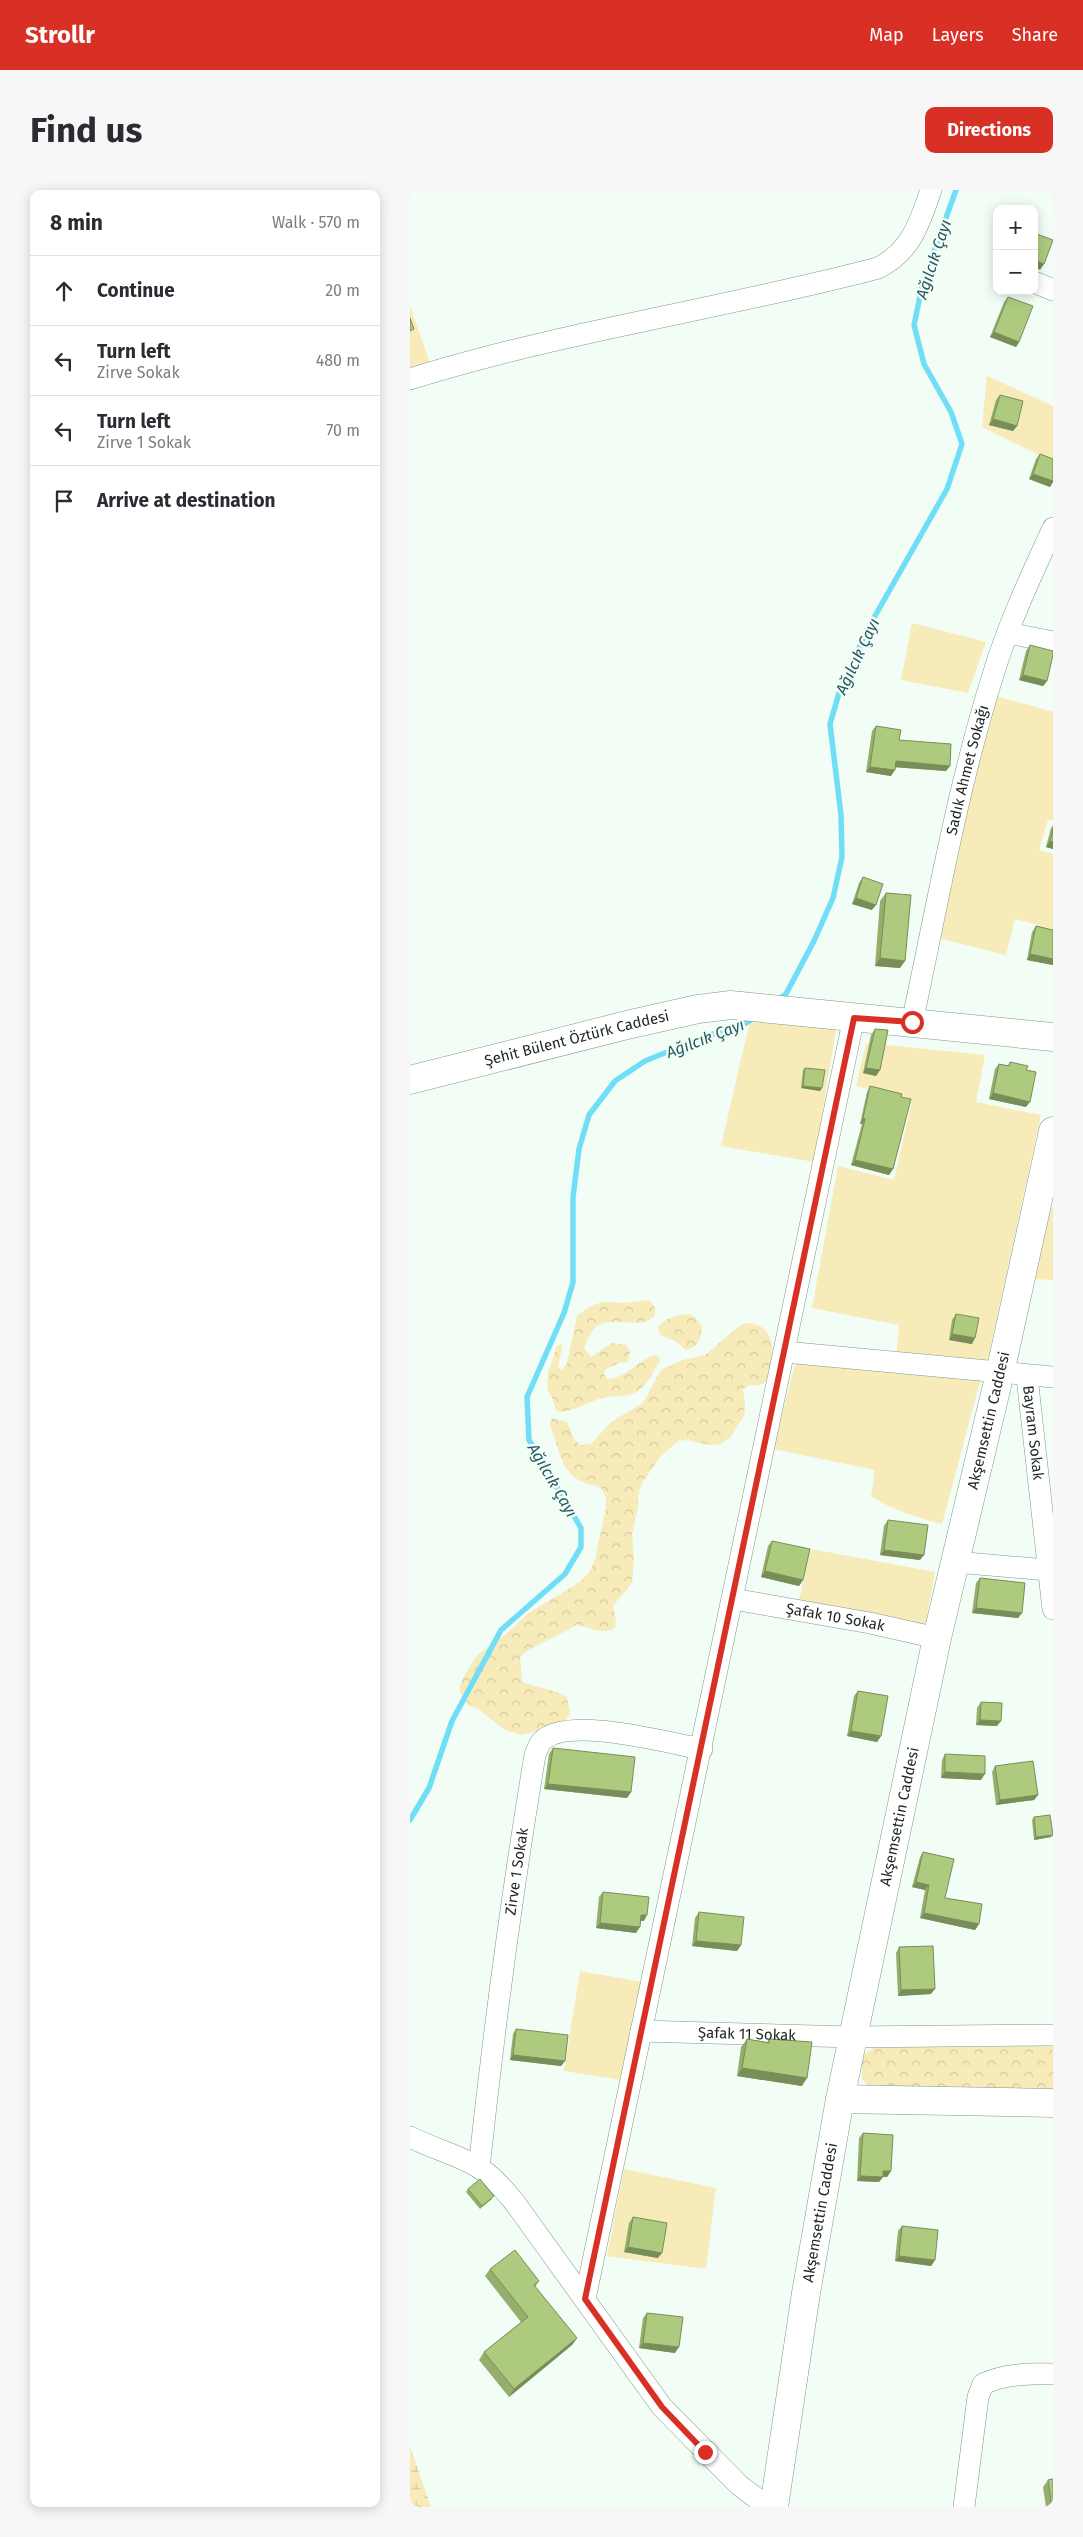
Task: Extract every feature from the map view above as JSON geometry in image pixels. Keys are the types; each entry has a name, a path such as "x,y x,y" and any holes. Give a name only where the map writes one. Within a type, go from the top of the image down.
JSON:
{"street":[{"path":"410,379 509,350 593,330 752,298 878,268 897,257 906,246 916,230 931,190"},
{"path":"1038,284 1053,290"},
{"name":"Sadık Ahmet Sokağı","path":"912,1022 970,754 1008,633 1051,538"},
{"path":"1008,633 1053,642"},
{"name":"Şehit Bülent Öztürk Caddesi","path":"410,1080 698,1009 745,1006 854,1018"},
{"path":"585,2299 786,1352 854,1018 912,1022 1053,1037"},
{"name":"Akşemsettin Caddesi","path":"774,2507 806,2293 840,2099 937,1638 1000,1373 1053,1131"},
{"path":"786,1352 1027,1377 1053,1377"},
{"name":"Bayram Sokak","path":"1027,1377 1053,1609"},
{"path":"955,1562 1048,1570"},
{"name":"Şafak 10 Sokak","path":"734,1599 870,1623 937,1638"},
{"name":"Zirve 1 Sokak","path":"479,2168 494,2025 516,1869 535,1755 541,1742 550,1735 578,1729 600,1730 702,1749"},
{"name":"Şafak 11 Sokak","path":"642,2032 853,2037 1053,2035"},
{"path":"840,2099 1053,2103"},
{"path":"410,2136 479,2168 497,2181 515,2203 662,2407 739,2485 768,2507"},
{"path":"964,2507 978,2396 983,2384 996,2378 1014,2375 1053,2374"}],"green space":[{"path":"410,306 430,363 410,370"},
{"path":"987,376 1053,406 1053,462 982,427"},
{"path":"912,623 986,642 968,693 901,680"},
{"path":"996,696 1053,712 1053,821 1048,820 1039,850 1053,854 1053,929 1015,919 1006,955 938,938 968,803"},
{"path":"751,1016 837,1025 814,1162 721,1146"},
{"path":"866,1043 985,1055 976,1102 1041,1115 986,1368 896,1359 899,1325 812,1308 838,1166 894,1180 912,1101 856,1086"},
{"path":"1048,1208 1053,1208 1053,1280 1032,1279"},
{"path":"648,1300 654,1307 654,1317 639,1323 614,1322 599,1325 593,1330 584,1348 591,1357 612,1343 626,1345 630,1351 628,1362 619,1363 606,1369 604,1374 607,1379 620,1376 642,1361 655,1355 660,1358 660,1362 645,1384 635,1393 605,1397 568,1411 556,1411 552,1397 547,1390 548,1373 557,1346 561,1344 562,1349 558,1367 562,1370 567,1363 577,1316 589,1307 602,1302 624,1303"},
{"path":"689,1314 695,1317 702,1326 701,1334 696,1344 686,1350 675,1341 660,1335 658,1327 672,1317"},
{"path":"752,1323 763,1328 769,1336 773,1358 771,1373 764,1383 749,1385 743,1389 744,1416 730,1438 720,1444 710,1445 686,1440 678,1441 660,1457 642,1483 638,1495 638,1507 632,1535 634,1557 632,1583 613,1606 616,1620 615,1628 600,1631 576,1625 520,1657 522,1681 567,1697 570,1714 566,1720 557,1725 522,1735 505,1730 478,1709 468,1705 459,1690 463,1678 477,1655 505,1635 527,1614 580,1582 590,1571 595,1559 606,1508 606,1498 601,1488 575,1478 564,1465 550,1425 552,1418 567,1422 574,1439 580,1445 591,1444 611,1422 643,1403 661,1370 683,1360 705,1355 742,1324"},
{"path":"797,1357 982,1374 942,1524 897,1510 871,1496 875,1470 773,1449"},
{"path":"811,1549 935,1572 925,1626 799,1600"},
{"path":"580,1971 642,1982 621,2080 564,2071"},
{"path":"1053,2046 1053,2089 880,2089 867,2084 862,2079 862,2056 875,2047"},
{"path":"624,2169 716,2188 706,2269 607,2256"},
{"path":"410,2447 413,2455 431,2507 410,2507"}],"building":[{"path":"1038,234 1053,240 1044,264 1038,262"},
{"path":"1008,297 1033,306 1019,342 994,332"},
{"path":"410,318 414,329 410,331"},
{"path":"1000,395 1023,401 1017,426 993,419"},
{"path":"1040,454 1053,459 1053,481 1033,474"},
{"path":"1030,645 1053,651 1047,681 1023,675"},
{"path":"876,726 901,730 899,740 951,744 950,766 896,761 895,770 870,767"},
{"path":"1053,829 1053,842 1050,841"},
{"path":"863,877 883,884 876,905 856,898"},
{"path":"886,893 911,895 905,961 880,958"},
{"path":"1036,926 1053,930 1053,959 1030,954"},
{"path":"875,1029 888,1030 880,1070 866,1068"},
{"path":"1010,1062 1028,1066 1026,1070 1036,1072 1030,1102 993,1093 999,1064 1009,1066"},
{"path":"805,1068 825,1070 822,1088 803,1086"},
{"path":"870,1086 902,1094 901,1097 911,1099 893,1169 855,1160 865,1119 863,1118"},
{"path":"956,1314 979,1318 975,1338 952,1334"},
{"path":"888,1520 928,1525 924,1555 884,1550"},
{"path":"772,1541 810,1549 803,1580 765,1571"},
{"path":"980,1578 1025,1583 1022,1613 976,1608"},
{"path":"858,1691 888,1696 881,1736 851,1731"},
{"path":"981,1702 1002,1703 1001,1721 980,1720"},
{"path":"553,1748 635,1757 631,1792 548,1784"},
{"path":"945,1754 985,1756 985,1774 945,1772"},
{"path":"1033,1761 1038,1795 1000,1800 995,1766"},
{"path":"1050,1815 1053,1835 1036,1837 1034,1817"},
{"path":"923,1852 954,1859 945,1898 982,1904 979,1924 924,1913 929,1885 916,1882"},
{"path":"603,1892 649,1897 647,1915 641,1915 640,1927 600,1923"},
{"path":"699,1912 744,1917 741,1945 696,1941"},
{"path":"933,1946 935,1989 901,1990 899,1947"},
{"path":"516,2029 568,2035 565,2061 513,2055"},
{"path":"747,2039 769,2043 769,2039 812,2042 807,2078 742,2068"},
{"path":"863,2133 893,2135 891,2171 883,2171 883,2177 860,2176"},
{"path":"480,2179 494,2196 482,2206 468,2189"},
{"path":"633,2217 667,2223 662,2253 628,2247"},
{"path":"902,2226 938,2230 935,2260 899,2256"},
{"path":"515,2250 539,2281 534,2285 577,2338 514,2389 484,2352 528,2317 490,2269"},
{"path":"647,2313 683,2317 679,2347 643,2343"},
{"path":"1053,2479 1053,2507 1052,2507 1048,2480"}],"waterway":[{"name":"Ağılcık Çayı","path":"778,1000 786,994 814,941 833,898 842,857 841,815 830,724 839,693 867,630 947,489 962,444 951,412 924,364 914,325 923,282 956,190"},
{"name":"Ağılcık Çayı","path":"410,1820 429,1788 452,1721 501,1630 565,1574 581,1547 581,1528 529,1440 527,1397 564,1313 573,1282 573,1197 579,1149 589,1115 615,1081 645,1061 701,1038 743,1025 754,1018"}],"route":[{"path":"705,2452 662,2407 585,2299 786,1352 854,1018 912,1022"}]}
